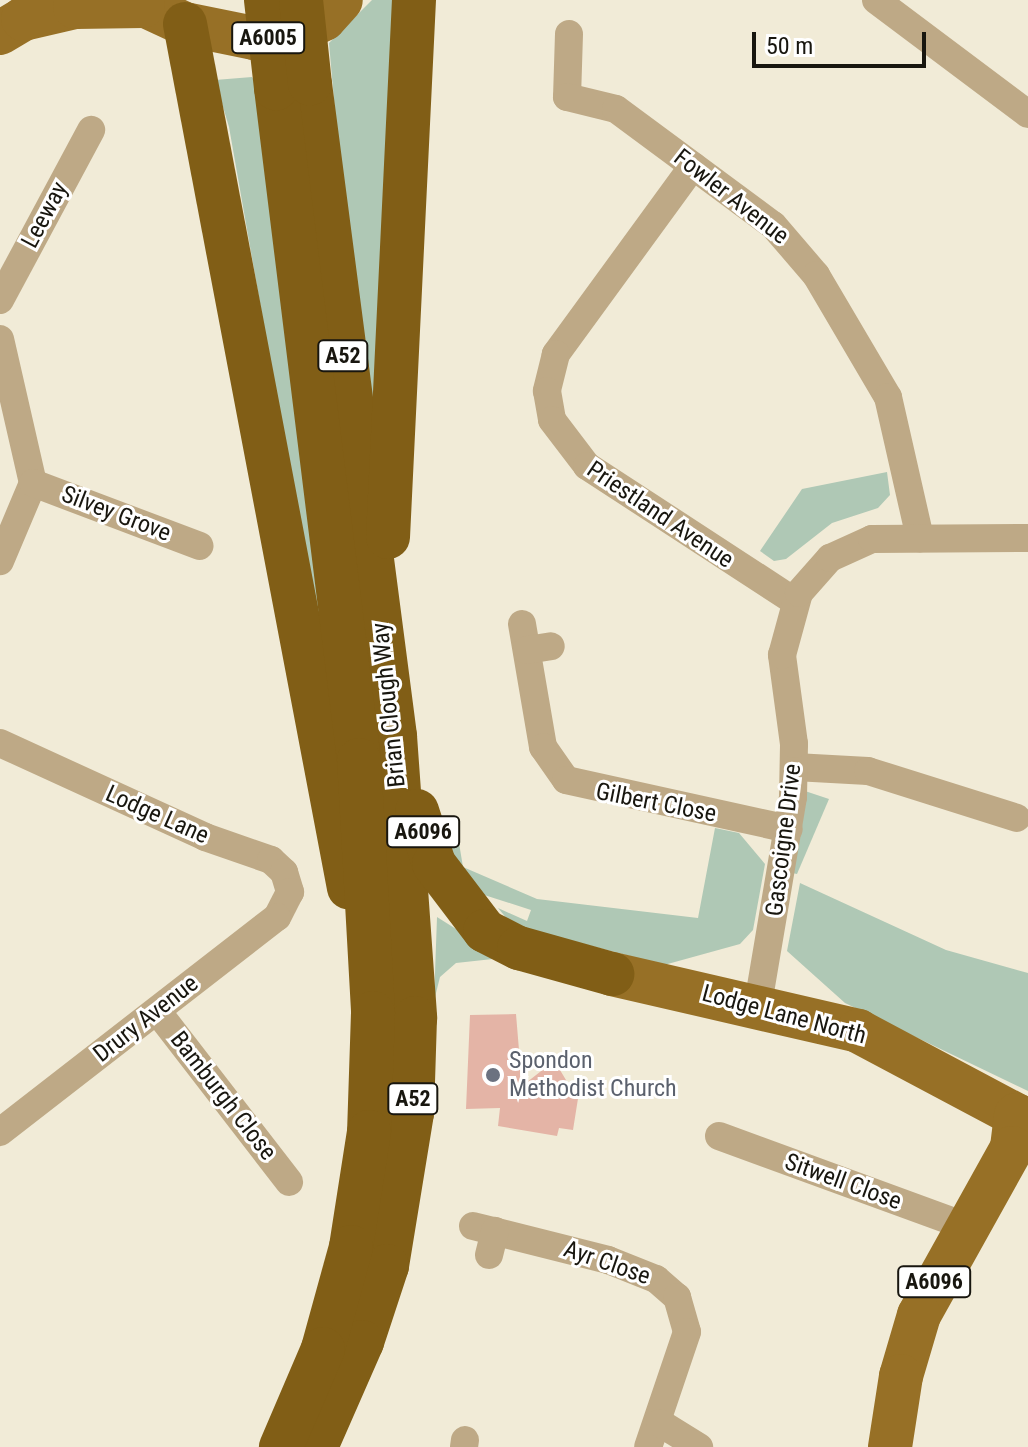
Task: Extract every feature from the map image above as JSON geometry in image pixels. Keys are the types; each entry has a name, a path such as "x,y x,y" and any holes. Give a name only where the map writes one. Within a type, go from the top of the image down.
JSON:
{"highway":[{"name":"Brian Clough Way","path":"266,0 293,86 382,628 395,736 415,1018 412,1113 387,1266 362,1342 316,1447"},
{"name":"Brian Clough Way","path":"281,1447 323,1349 356,1223 370,1116 372,971 359,760 293,86 301,0"},
{"path":"382,628 414,0"},
{"path":"185,24 332,817 372,971"},
{"name":"A6096","path":"395,736 434,864 472,919 519,948 612,974"}],"main road":[{"name":"A6005","path":"21,17 97,4 138,3 185,24 224,35 289,36 324,19 341,0"},
{"name":"Lodge Lane North","path":"612,974 837,1024 904,1052 1013,1111 1018,1133 967,1227"},
{"name":"A6096","path":"890,1447 901,1376 919,1315 967,1227"}],"street":[{"path":"876,0 1028,114"},
{"name":"Fowler Avenue","path":"569,34 567,97 608,104 693,166 796,248 872,363 904,453 920,538"},
{"name":"Leeway","path":"0,300 91,130"},
{"name":"Priestland Avenue","path":"693,166 556,354 547,391 552,420 587,466 794,601"},
{"path":"0,339 6,397 33,483 0,561"},
{"name":"Silvey Grove","path":"33,483 200,546"},
{"name":"Gascoigne Drive","path":"758,1004 789,829 795,767 782,655 794,601 837,552 878,538 1028,538"},
{"name":"Gilbert Close","path":"533,640 541,740 566,780 789,829"},
{"name":"Lodge Lane","path":"0,743 205,837 271,860 286,877 288,903"},
{"path":"795,767 849,767 1004,822"},
{"name":"Drury Avenue","path":"0,1132 157,1011 288,903"},
{"name":"Bamburgh Close","path":"157,1011 289,1182"},
{"name":"Sitwell Close","path":"719,1136 967,1227"},
{"name":"Ayr Close","path":"486,1237 586,1253 673,1291 687,1332 654,1435 699,1447"}],"green space":[{"path":"372,0 397,0 373,405 344,214 329,43"},
{"path":"252,77 256,84 336,736 229,127 215,80"},
{"path":"887,472 890,495 878,508 832,523 786,559 774,561 760,551 802,489"},
{"path":"805,791 829,799 797,874 792,873"},
{"path":"715,828 739,833 765,864 753,930 740,944 664,965 512,925 498,908 527,921 531,910 475,892 446,843 459,843 463,867 537,899 698,918"},
{"path":"800,883 946,950 1028,973 1028,1091 845,1003 787,951"},
{"path":"437,917 502,958 456,963 440,977 434,1001"}],"building":[{"name":"Spondon Methodist Church","path":"516,1014 522,1086 545,1068 560,1070 569,1085 580,1086 573,1130 559,1128 557,1136 498,1126 500,1108 466,1109 470,1015"}],"place":[{"name":"Spondon Methodist Church","path":"493,1075"}]}
